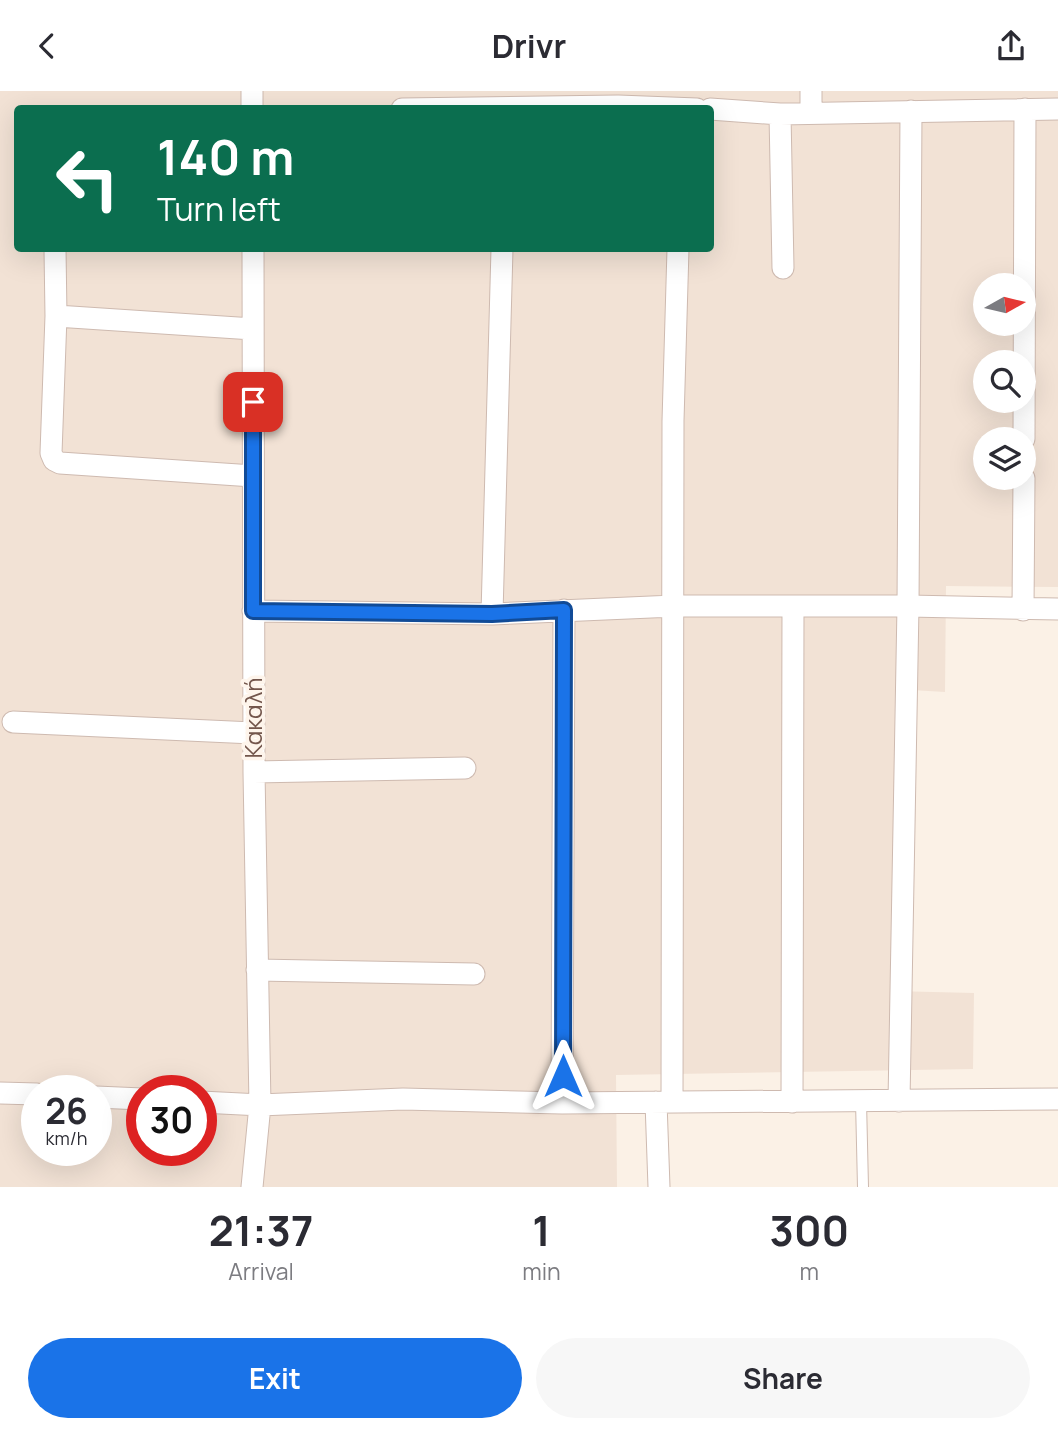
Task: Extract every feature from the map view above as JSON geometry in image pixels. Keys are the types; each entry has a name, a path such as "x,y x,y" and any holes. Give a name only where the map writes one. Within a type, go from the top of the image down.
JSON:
{"street":[{"path":"526,105 568,99 618,98 663,105"},
{"path":"714,109 780,114 811,102 911,111 1058,109"},
{"path":"1024,427 1025,109"},
{"path":"899,1101 908,606 911,111"},
{"path":"780,114 783,268"},
{"path":"55,252 51,453 54,460 60,463 253,476"},
{"name":"Κακαλή","path":"252,1187 260,1105 253,733 253,252"},
{"path":"492,614 502,252"},
{"path":"659,1187 664,1102 674,606 673,421 678,252"},
{"path":"55,316 253,328"},
{"path":"1023,610 1024,490"},
{"path":"253,611 492,614 674,606 1058,609"},
{"path":"792,1102 793,606"},
{"path":"562,1103 564,610"},
{"path":"13,722 253,733"},
{"path":"254,772 465,768"},
{"path":"257,970 474,974"},
{"path":"0,1093 21,1094"},
{"path":"217,1103 260,1105 403,1099 562,1103 1058,1099"}],"lane":[{"path":"861,1101 863,1187"}],"shaded area":[{"path":"0,91 1058,91 1058,587 946,586 945,692 895,689 892,991 974,993 973,1069 616,1075 617,1187 0,1187"}],"route":[{"path":"253,402 253,611 492,614 564,610 563,1076"}]}
